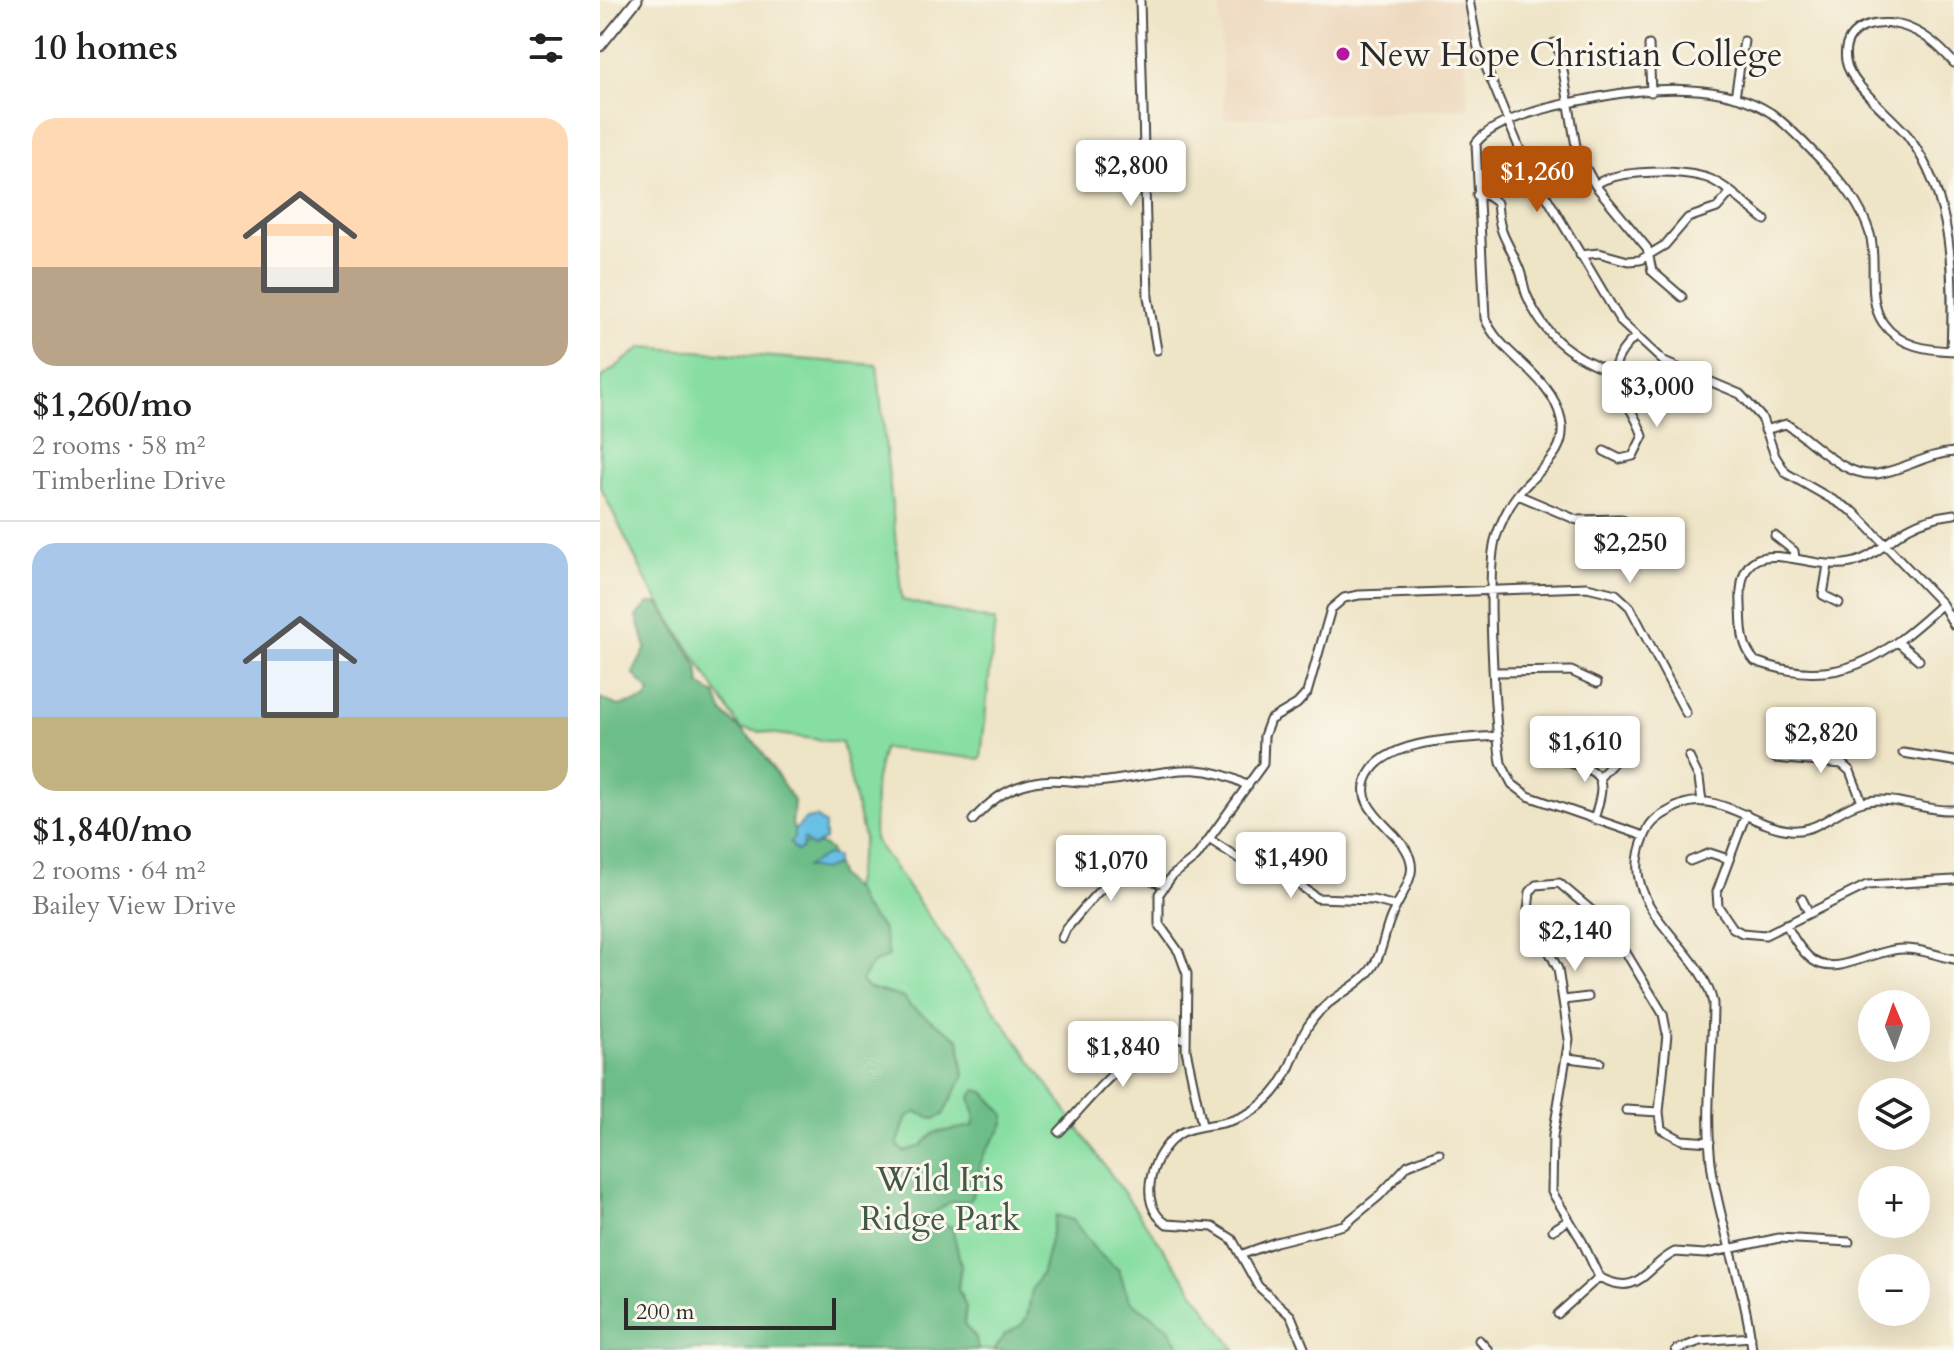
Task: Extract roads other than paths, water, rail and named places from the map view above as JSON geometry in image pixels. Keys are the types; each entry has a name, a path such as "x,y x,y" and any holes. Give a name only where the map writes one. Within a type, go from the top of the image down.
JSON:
{"main road":[{"path":"600,46 637,0"}],"street":[{"path":"1140,0 1148,297 1157,350"},
{"path":"1469,0 1478,48 1508,123 1608,305 1635,337 1674,367 1740,394 1762,418 1786,473 1839,501 1942,604 1954,625"},
{"path":"1644,836 1534,798 1517,788 1503,769 1498,736 1492,589 1494,543 1518,495 1557,452 1562,441 1561,417 1531,369 1499,341 1485,318 1476,143 1490,130 1568,103 1651,92 1691,91 1735,97 1759,106 1782,122 1853,198 1870,235 1876,305 1886,327 1914,346 1952,351 1954,262 1945,205 1931,170 1911,140 1853,78 1847,65 1847,43 1857,30 1873,24 1910,28 1935,44 1954,63"},
{"path":"1735,97 1744,41"},
{"path":"1554,43 1560,53 1577,152 1595,185 1649,254 1652,271 1682,297"},
{"path":"1649,45 1651,92"},
{"path":"1595,185 1622,172 1702,177 1730,193 1765,220"},
{"path":"1580,255 1599,253 1628,261 1649,254 1665,245 1688,218 1717,208 1730,193"},
{"path":"1477,195 1486,195 1497,203 1499,233 1519,267 1526,294 1543,327 1565,351 1613,372"},
{"path":"1604,451 1620,459 1633,456 1643,436 1613,372 1618,352 1635,337"},
{"path":"1765,430 1786,424 1842,466 1872,474 1934,454 1954,452"},
{"path":"1518,495 1577,520 1621,519 1640,532"},
{"path":"1942,604 1899,643 1870,661 1829,674 1755,661 1743,639 1743,573 1759,557 1795,558 1828,565 1852,563 1875,553 1916,524 1954,514"},
{"path":"1775,536 1794,551 1795,558"},
{"path":"1828,565 1823,595 1839,603"},
{"path":"1202,1125 1186,1038 1187,974 1179,952 1158,921 1158,900 1163,885 1209,839 1264,761 1264,736 1270,720 1297,704 1307,693 1328,614 1338,601 1359,595 1587,587 1622,598 1686,713"},
{"path":"1899,643 1919,660"},
{"path":"1496,672 1571,671 1597,683"},
{"path":"1305,1350 1291,1316 1258,1286 1232,1239 1213,1227 1167,1224 1159,1219 1148,1199 1159,1161 1169,1143 1181,1133 1244,1116 1272,1095 1287,1074 1311,1021 1374,966 1410,874 1411,858 1370,808 1365,791 1368,776 1387,758 1417,745 1498,736"},
{"path":"1600,777 1627,748"},
{"path":"1903,753 1954,761"},
{"path":"1689,757 1699,778 1702,802"},
{"path":"1775,758 1842,764 1850,771 1862,802"},
{"path":"1558,759 1593,770 1600,777 1603,789 1594,819"},
{"path":"973,820 986,805 1009,790 1046,780 1100,781 1197,768 1229,775 1248,786"},
{"path":"1752,1350 1748,1309 1715,1185 1710,1142 1713,1003 1709,984 1697,964 1644,893 1638,864 1644,836 1654,820 1678,805 1702,802 1726,805 1782,828 1809,829 1862,802 1879,800 1954,810"},
{"path":"1746,814 1717,892 1718,906 1733,928 1751,936 1765,935 1867,885 1954,880"},
{"path":"1209,839 1241,860 1284,873 1317,898 1373,900 1396,906"},
{"path":"1690,861 1710,853 1728,859"},
{"path":"1062,938 1066,929 1114,878 1138,874 1163,885"},
{"path":"1710,1142 1666,1135 1661,1129 1659,1112 1667,1034 1659,1004 1600,914 1559,883 1550,881 1536,885 1530,892 1528,910 1554,956 1564,1000 1568,1058 1554,1123 1551,1185 1554,1199 1569,1220 1599,1277 1613,1283 1634,1283 1649,1276 1661,1260 1675,1252 1705,1254 1779,1238 1849,1242"},
{"path":"1802,899 1809,913"},
{"path":"1786,924 1806,957 1829,966 1848,966 1894,950 1913,949 1954,959"},
{"path":"1564,1000 1588,997"},
{"path":"1059,1132 1144,1048 1161,1040 1186,1038"},
{"path":"1568,1058 1600,1062"},
{"path":"1626,1110 1659,1112"},
{"path":"1243,1254 1276,1242 1344,1225 1379,1196 1408,1165 1439,1153"},
{"path":"1553,1230 1569,1220"},
{"path":"1558,1314 1599,1277"},
{"path":"1676,1350 1700,1341 1751,1337"},
{"path":"1479,1340 1488,1350"}],"water":[{"path":"816,817 825,825 825,840 812,847 804,839 802,849 796,851 790,842 794,839 794,831 806,819"},
{"path":"826,855 836,857 836,865 822,870 806,867"}],"place":[{"name":"New Hope Christian College","path":"1343,54"}],"park label":[{"name":"Wild Iris Ridge Park","path":"940,1198"}]}
